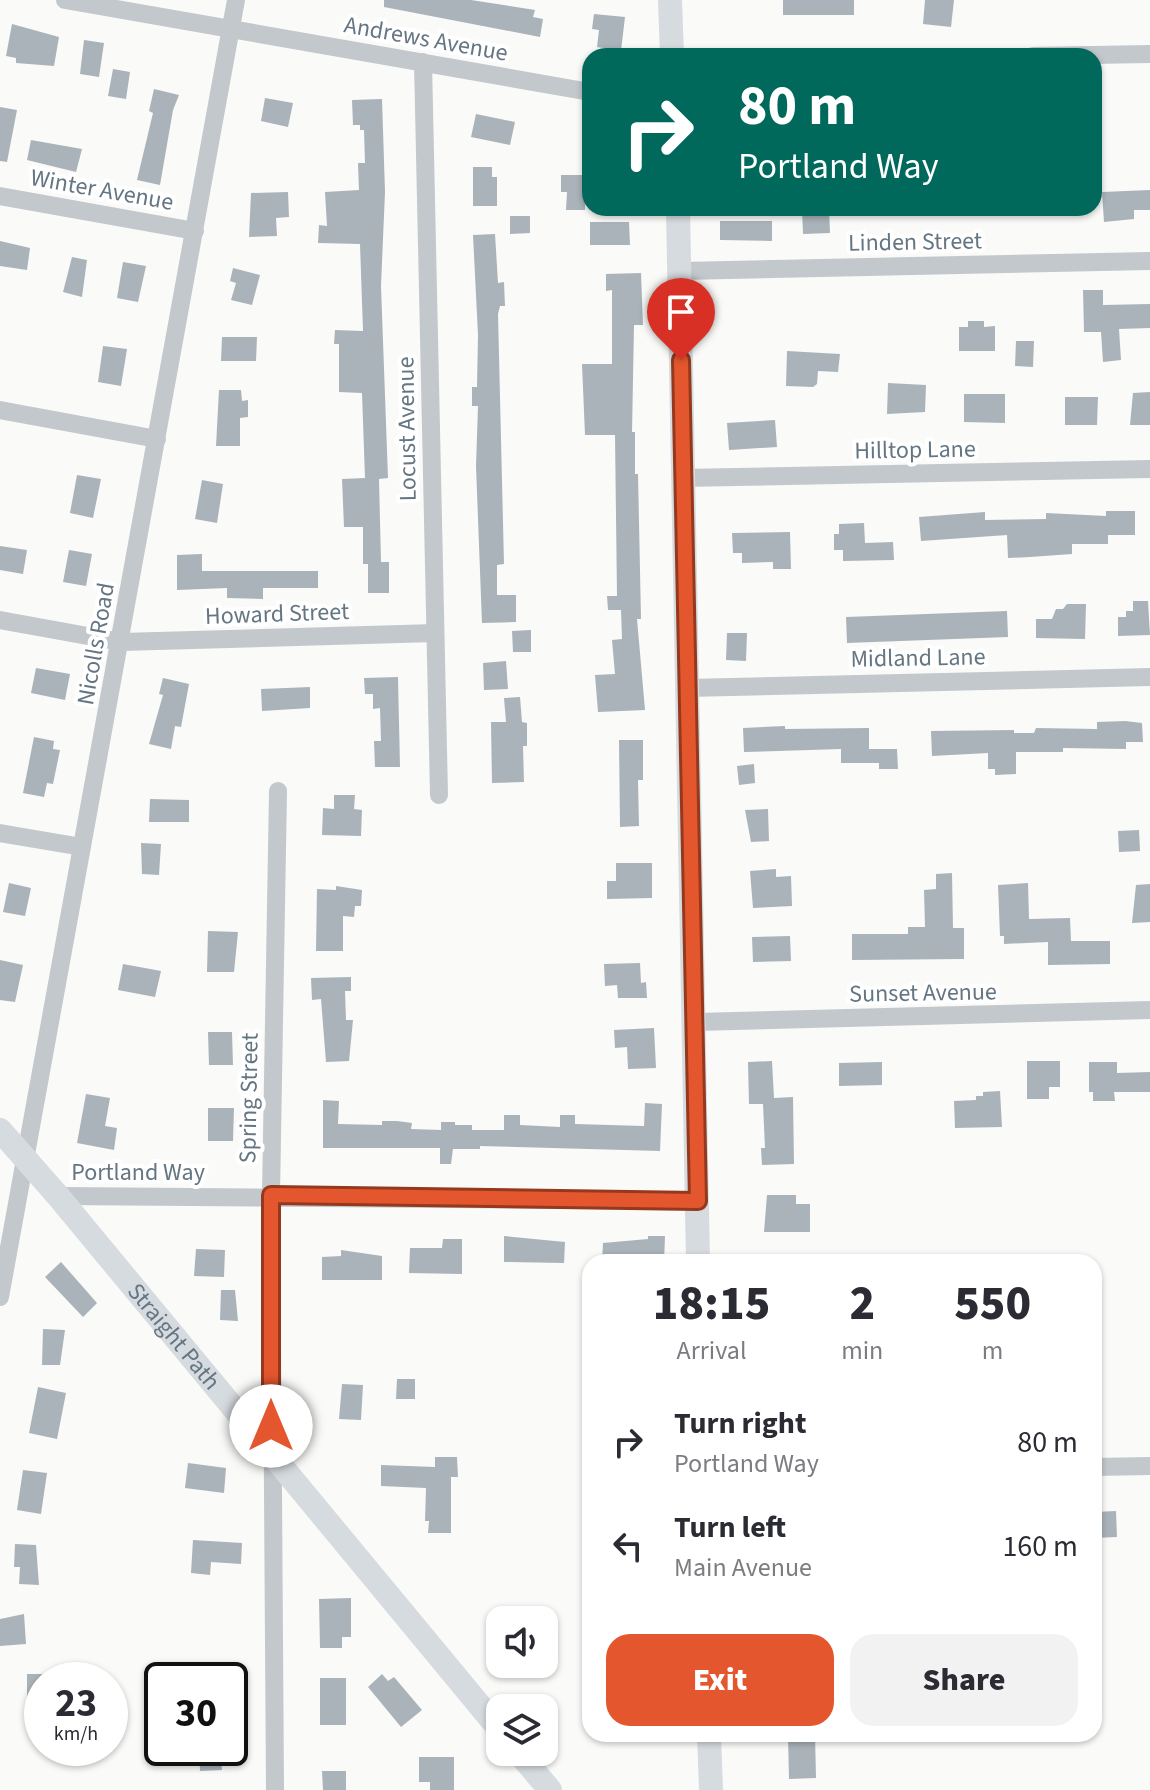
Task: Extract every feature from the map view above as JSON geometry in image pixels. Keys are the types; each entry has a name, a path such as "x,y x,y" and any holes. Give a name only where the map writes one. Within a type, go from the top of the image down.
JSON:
{"street":[{"name":"Andrews Avenue","path":"65,0 582,91"},
{"name":"Nicolls Road","path":"0,1297 4,1256 26,1160 236,0"},
{"path":"670,0 672,48"},
{"path":"1102,55 1150,54"},
{"name":"Locust Avenue","path":"423,62 439,795"},
{"name":"Winter Avenue","path":"0,196 195,231"},
{"path":"678,216 698,1254"},
{"name":"Linden Street","path":"681,271 1150,261"},
{"path":"0,410 157,439"},
{"name":"Hilltop Lane","path":"681,478 1150,469"},
{"name":"Howard Street","path":"0,620 121,642 435,633"},
{"name":"Midland Lane","path":"687,688 1150,677"},
{"name":"Spring Street","path":"275,1790 271,1195 278,791"},
{"path":"0,833 82,847"},
{"name":"Sunset Avenue","path":"696,1022 1150,1010"},
{"name":"Straight Path","path":"0,1130 486,1713"},
{"name":"Portland Way","path":"58,1196 271,1195 698,1201"},
{"path":"1102,1467 1150,1466"},
{"path":"709,1742 711,1790"},
{"path":"530,1766 550,1790"}],"building":[{"path":"384,0 471,0 535,10 533,17 543,19 540,37 384,7"},
{"path":"783,0 854,0 854,15 783,15"},
{"path":"925,0 954,0 951,27 923,24"},
{"path":"594,14 625,17 621,48 597,47 599,30 592,29"},
{"path":"12,24 59,37 54,66 16,63 16,58 6,56"},
{"path":"84,40 104,43 99,77 80,74"},
{"path":"113,69 130,72 126,99 108,96"},
{"path":"154,89 179,95 173,110 160,185 137,180 153,113 149,111"},
{"path":"265,98 293,103 288,127 261,121"},
{"path":"382,99 385,192 381,286 388,478 379,479 381,562 389,562 389,593 368,593 368,564 363,564 363,527 344,527 342,479 365,478 362,393 339,392 339,344 334,344 335,330 363,331 360,244 318,243 319,225 327,226 325,192 359,190 358,163 365,163 364,130 360,130 360,125 353,125 352,100"},
{"path":"0,107 17,110 7,162 0,161"},
{"path":"476,114 515,122 510,145 471,137"},
{"path":"31,140 82,149 76,172 27,160"},
{"path":"473,167 492,167 492,177 497,177 497,206 473,206"},
{"path":"561,175 582,175 582,210 566,210 567,192 561,192"},
{"path":"1150,190 1150,210 1134,210 1134,219 1104,222 1102,192"},
{"path":"288,192 289,217 276,218 277,236 249,237 251,193"},
{"path":"510,216 530,216 530,233 510,234"},
{"path":"802,216 829,216 830,233 803,234"},
{"path":"720,221 772,221 772,241 720,240"},
{"path":"590,222 629,222 630,245 590,245"},
{"path":"495,234 498,283 504,282 505,306 500,306 498,314 504,564 497,565 497,595 516,595 516,622 482,623 476,466 478,406 472,406 472,387 477,387 478,335 473,235"},
{"path":"0,241 30,248 27,270 0,266"},
{"path":"72,257 87,260 82,297 63,292"},
{"path":"123,262 146,266 138,302 117,298"},
{"path":"233,268 260,275 252,305 231,300 236,283 230,281"},
{"path":"641,273 643,325 634,325 632,432 635,432 635,474 638,474 641,619 637,619 645,710 598,712 595,675 615,674 612,640 622,639 621,610 608,610 607,596 617,596 615,435 585,435 582,364 612,364 612,290 606,291 606,274"},
{"path":"1083,290 1103,290 1103,305 1150,304 1150,328 1119,329 1121,360 1103,362 1101,332 1084,332"},
{"path":"968,321 984,321 984,327 995,326 995,351 959,351 959,327 968,327"},
{"path":"222,337 257,337 256,361 221,361"},
{"path":"1016,341 1034,341 1033,367 1015,366"},
{"path":"103,346 127,349 121,386 98,382"},
{"path":"787,351 840,354 838,372 818,371 817,384 813,387 786,386"},
{"path":"888,383 926,385 925,412 887,414"},
{"path":"219,390 241,390 242,401 248,400 248,417 240,418 240,446 216,446"},
{"path":"1150,392 1150,425 1130,425 1133,393"},
{"path":"964,394 1005,394 1005,423 964,422"},
{"path":"1065,397 1098,397 1097,425 1065,425"},
{"path":"775,420 777,447 729,450 727,423"},
{"path":"77,475 101,479 93,518 70,513"},
{"path":"202,480 223,484 217,523 195,519"},
{"path":"1106,511 1135,511 1135,535 1108,535 1108,544 1072,544 1072,554 1008,558 1007,535 921,541 919,517 985,512 985,520 1046,519 1046,513 1106,516"},
{"path":"864,523 865,543 893,542 894,560 843,561 843,550 834,550 834,534 839,534 839,524"},
{"path":"790,532 791,569 773,569 773,562 742,563 742,553 733,553 732,533"},
{"path":"0,546 27,550 23,574 0,570"},
{"path":"69,550 92,554 86,586 63,582"},
{"path":"202,554 202,571 318,571 318,588 263,588 263,599 227,598 227,588 177,590 177,555"},
{"path":"1133,601 1148,601 1150,635 1118,636 1118,617 1126,617 1126,611 1133,611"},
{"path":"1067,604 1086,604 1085,639 1036,638 1036,619 1052,619 1056,609 1063,609"},
{"path":"1007,611 1008,637 847,643 846,617"},
{"path":"531,630 531,652 513,652 512,631"},
{"path":"727,633 747,633 746,661 726,660"},
{"path":"506,661 508,689 484,690 483,663"},
{"path":"36,668 70,674 65,700 31,693"},
{"path":"398,677 400,767 375,767 374,741 381,741 380,708 373,709 373,694 365,694 364,678"},
{"path":"163,678 189,684 181,727 175,726 171,749 149,744 163,695 159,694"},
{"path":"310,687 310,708 262,711 261,689"},
{"path":"520,697 522,722 527,723 527,746 523,746 524,782 492,783 491,722 506,722 504,698"},
{"path":"1097,722 1142,723 1143,742 1126,742 1126,749 1063,748 1063,752 1016,752 1016,774 995,775 995,769 988,769 988,753 932,756 931,731 1014,730 1014,733 1034,733 1036,728 1097,729"},
{"path":"785,726 785,729 869,728 869,749 897,749 898,769 879,769 879,763 841,763 841,749 744,752 743,728"},
{"path":"34,737 54,741 53,749 60,750 53,784 47,783 44,797 23,793"},
{"path":"619,740 643,740 643,780 638,780 639,826 620,827"},
{"path":"754,764 755,783 739,785 737,766"},
{"path":"334,795 355,795 354,809 362,810 361,836 322,835 323,808 334,809"},
{"path":"150,799 189,800 189,822 149,822"},
{"path":"768,809 769,841 751,842 745,810"},
{"path":"1139,830 1140,851 1119,852 1118,831"},
{"path":"141,843 161,844 159,875 142,874"},
{"path":"616,863 652,863 652,898 607,899 607,881 616,881"},
{"path":"776,869 776,877 791,876 792,906 753,908 750,871"},
{"path":"952,873 953,928 964,928 964,959 852,960 852,934 908,934 908,927 925,927 924,890 936,889 936,874"},
{"path":"9,883 31,888 25,916 3,912"},
{"path":"1028,883 1029,919 1070,918 1071,941 1110,941 1110,964 1048,965 1048,942 1004,944 1004,936 1000,936 998,885"},
{"path":"1150,884 1150,922 1132,923 1136,885"},
{"path":"336,886 362,890 361,906 355,906 354,917 343,916 343,951 316,951 317,889 336,890"},
{"path":"208,931 238,932 234,972 207,972"},
{"path":"790,936 791,961 753,962 752,937"},
{"path":"0,960 23,965 15,1002 0,1000"},
{"path":"640,963 641,983 646,982 647,998 618,998 617,985 605,986 604,964"},
{"path":"123,964 161,971 155,997 118,990"},
{"path":"351,977 351,991 345,991 346,1020 353,1020 349,1061 326,1062 321,999 312,1000 311,978"},
{"path":"654,1028 656,1068 628,1069 627,1047 615,1048 614,1030"},
{"path":"208,1032 232,1032 233,1065 209,1065"},
{"path":"772,1061 774,1098 793,1097 794,1164 762,1165 761,1148 765,1148 763,1104 749,1104 748,1062"},
{"path":"1027,1061 1060,1061 1060,1087 1049,1087 1049,1099 1027,1099"},
{"path":"882,1062 882,1085 839,1086 839,1063"},
{"path":"1089,1062 1117,1062 1117,1073 1150,1072 1150,1092 1114,1092 1115,1101 1093,1101 1093,1092 1089,1092"},
{"path":"1000,1091 1002,1127 955,1128 954,1101 976,1100 976,1096 983,1096 983,1092"},
{"path":"86,1094 110,1098 105,1126 117,1128 114,1150 77,1143"},
{"path":"323,1100 339,1101 338,1124 382,1125 382,1121 397,1121 412,1123 411,1129 441,1130 441,1122 455,1122 455,1125 472,1125 472,1130 504,1130 504,1115 520,1115 520,1125 560,1127 560,1115 575,1115 575,1124 644,1126 645,1103 662,1104 660,1151 480,1146 480,1149 453,1149 451,1164 440,1164 440,1148 323,1148"},
{"path":"208,1108 234,1108 233,1141 208,1141"},
{"path":"767,1195 796,1195 796,1204 810,1204 810,1232 764,1232"},
{"path":"504,1236 565,1242 564,1263 504,1262"},
{"path":"648,1236 665,1236 664,1254 602,1254 603,1243 648,1239"},
{"path":"443,1239 462,1239 462,1274 409,1273 410,1248 442,1248"},
{"path":"196,1249 225,1250 224,1277 194,1276"},
{"path":"341,1250 382,1256 382,1280 322,1280 322,1257 341,1256"},
{"path":"61,1262 97,1303 83,1317 45,1277"},
{"path":"221,1290 235,1290 238,1321 220,1320"},
{"path":"43,1329 65,1330 60,1365 42,1365"},
{"path":"397,1379 415,1379 415,1399 396,1399"},
{"path":"342,1384 363,1385 361,1420 339,1419"},
{"path":"38,1387 66,1393 57,1439 29,1433"},
{"path":"435,1457 457,1457 458,1477 451,1477 451,1533 428,1533 429,1521 425,1521 426,1488 381,1486 381,1465 435,1467"},
{"path":"188,1463 226,1468 224,1493 185,1488"},
{"path":"23,1470 47,1473 41,1514 17,1510"},
{"path":"1116,1511 1117,1537 1102,1538 1102,1512"},
{"path":"193,1540 242,1543 241,1564 211,1562 210,1575 191,1573"},
{"path":"15,1544 36,1545 39,1585 19,1584 20,1567 14,1567"},
{"path":"351,1598 351,1637 342,1637 342,1648 320,1648 319,1599"},
{"path":"24,1614 26,1644 0,1646 0,1619"},
{"path":"382,1674 388,1681 394,1677 422,1710 401,1727 368,1687"},
{"path":"320,1678 346,1678 346,1725 320,1725"},
{"path":"788,1742 815,1742 816,1778 789,1779"},
{"path":"419,1757 454,1757 454,1790 430,1790 430,1782 419,1782"},
{"path":"200,1766 222,1766 222,1770 200,1771"},
{"path":"322,1771 346,1771 346,1790 323,1790"}],"route":[{"path":"271,1426 271,1195 698,1201 681,360"}]}
